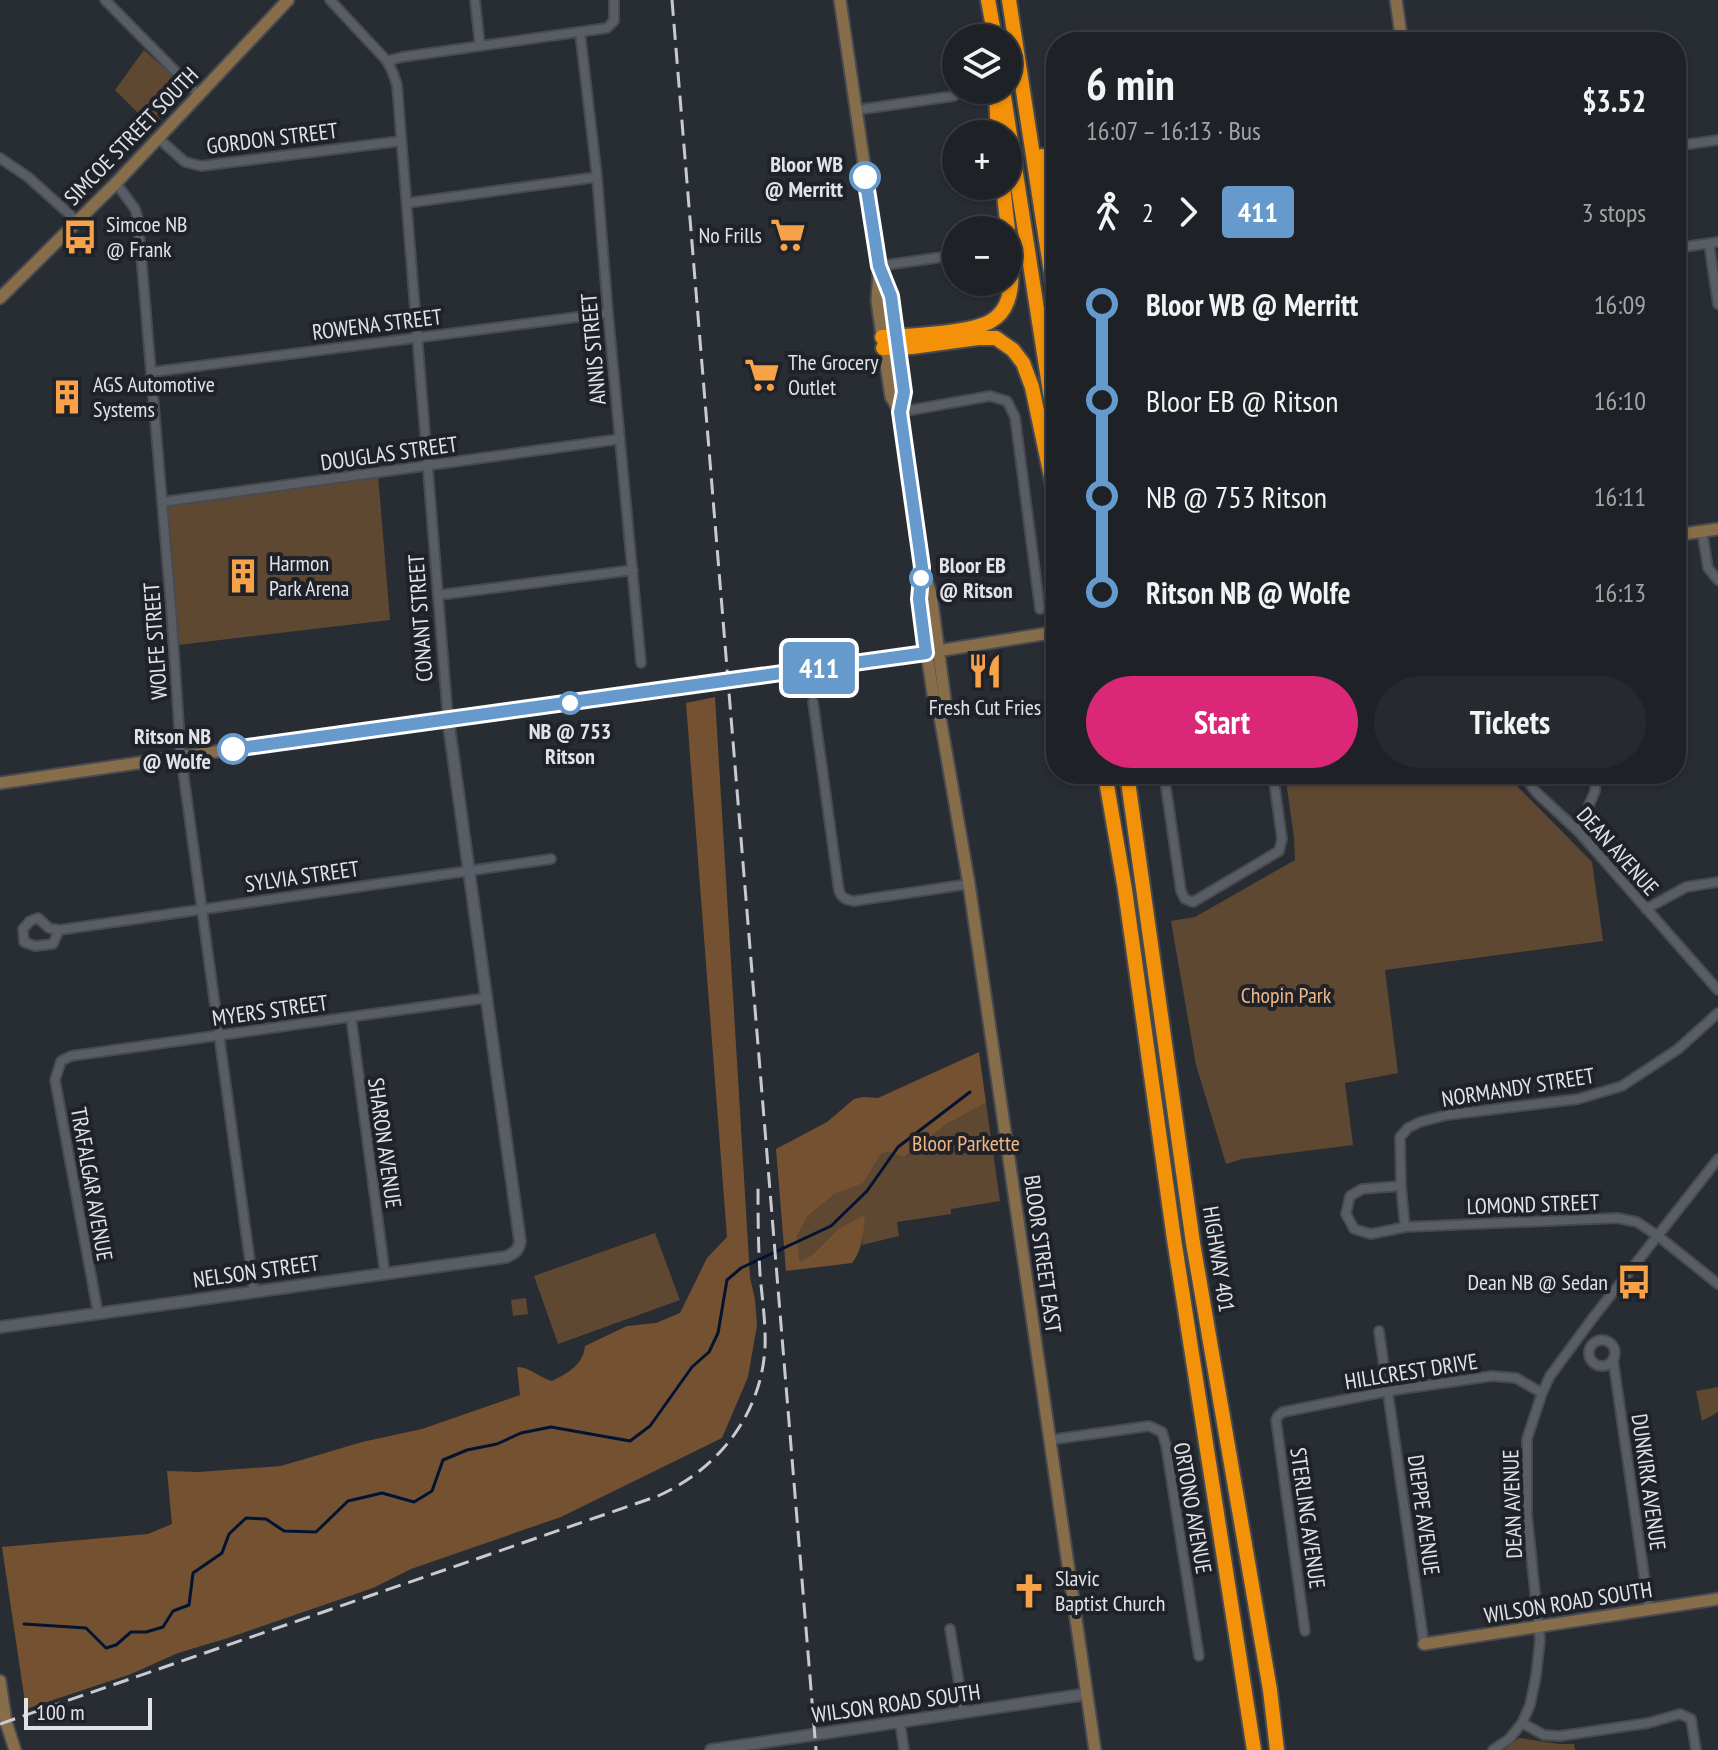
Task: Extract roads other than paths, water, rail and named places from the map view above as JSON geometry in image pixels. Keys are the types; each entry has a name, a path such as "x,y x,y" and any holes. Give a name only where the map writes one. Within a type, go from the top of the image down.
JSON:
{"highway":[{"path":"988,0 992,24"},
{"path":"1009,0 1013,24"},
{"path":"1022,76 1046,176"},
{"path":"1022,79 1046,238"},
{"path":"1005,104 1046,367"},
{"path":"890,342 989,322 998,316 1008,296"},
{"path":"890,342 996,338 1013,350 1023,363 1032,387 1046,453"},
{"name":"HIGHWAY 401","path":"1107,784 1254,1750"},
{"name":"HIGHWAY 401","path":"1128,784 1193,1243 1263,1647 1277,1750"}],"main road":[{"name":"SIMCOE STREET SOUTH","path":"0,298 116,183 288,0"},
{"name":"BLOOR STREET EAST","path":"840,0 879,266 891,296 890,342 904,392 900,412 922,567 931,594 932,652 945,700 940,717 969,884 1095,1750"},
{"path":"1396,0 1401,32"},
{"path":"1686,533 1718,529"},
{"path":"0,783 1046,634"},
{"name":"WILSON ROAD SOUTH","path":"1424,1644 1718,1599"},
{"path":"0,1681 6,1722 15,1750"}],"street":[{"path":"105,0 199,95"},
{"name":"CONANT STREET","path":"330,0 387,61 397,85 448,719 520,1241 516,1252"},
{"path":"475,0 480,46"},
{"path":"387,61 607,28 614,21 614,0"},
{"name":"ANNIS STREET","path":"580,32 597,177 641,663"},
{"path":"856,110 942,98"},
{"name":"GORDON STREET","path":"158,138 185,162 201,166 401,141"},
{"path":"1686,145 1718,140"},
{"path":"0,158 28,177 77,221"},
{"path":"407,203 597,177"},
{"name":"WOLFE STREET","path":"116,183 135,209 138,219 181,756 254,1291"},
{"path":"1686,247 1714,243 1718,304"},
{"path":"879,266 942,257"},
{"name":"ROWENA STREET","path":"152,372 608,313"},
{"path":"900,412 990,396 1007,401 1015,417 1040,609"},
{"name":"DOUGLAS STREET","path":"162,502 620,439"},
{"path":"1702,531 1708,568 1718,580"},
{"path":"439,595 633,570"},
{"path":"813,702 839,891 844,898 854,901 969,884"},
{"path":"1165,784 1181,891 1185,899 1193,902 1275,855 1281,845 1274,784"},
{"name":"DEAN AVENUE","path":"1530,784 1578,831 1718,990"},
{"path":"1578,831 1595,784"},
{"name":"SYLVIA STREET","path":"59,930 53,944 35,946 24,942 23,929 38,918 49,928 59,930 551,859"},
{"path":"1646,909 1686,887 1718,882"},
{"name":"MYERS STREET","path":"61,1061 71,1056 486,998"},
{"name":"NORMANDY STREET","path":"1401,1186 1400,1137 1408,1128 1447,1115 1578,1099 1622,1086 1678,1049 1718,1013"},
{"name":"SHARON AVENUE","path":"351,1017 385,1274"},
{"name":"TRAFALGAR AVENUE","path":"61,1061 55,1080 98,1313"},
{"name":"DEAN AVENUE","path":"1493,1750 1509,1739 1522,1723 1534,1692 1540,1646 1527,1515 1527,1439 1542,1393 1550,1376 1718,1159"},
{"path":"1401,1186 1405,1227 1371,1234 1354,1229 1346,1214 1350,1196 1362,1189 1401,1186"},
{"name":"LOMOND STREET","path":"1405,1227 1617,1218 1637,1222 1718,1284"},
{"name":"NELSON STREET","path":"0,1327 506,1257 516,1252"},
{"name":"DIEPPE AVENUE","path":"1379,1331 1424,1644"},
{"name":"DUNKIRK AVENUE","path":"1613,1359 1649,1610"},
{"name":"HILLCREST DRIVE","path":"1283,1412 1388,1391 1492,1376 1516,1378 1542,1393"},
{"name":"STERLING AVENUE","path":"1283,1412 1276,1420 1305,1631"},
{"name":"ORTONO AVENUE","path":"1049,1440 1149,1426 1162,1432 1199,1656"},
{"path":"950,1629 964,1713"},
{"name":"WILSON ROAD SOUTH","path":"711,1750 1087,1694"},
{"path":"1522,1723 1544,1735 1560,1736 1648,1723 1680,1714 1691,1719 1696,1750"},
{"path":"900,1722 904,1750"}],"waterway":[{"path":"24,1624 86,1628 106,1648 116,1645 131,1632 163,1627 173,1611 189,1605 193,1573 222,1553 229,1534 246,1518 266,1519 284,1531 316,1532 348,1501 382,1493 414,1502 432,1491 443,1460 467,1450 497,1444 521,1433 551,1427 630,1441 650,1426 692,1367 709,1352 718,1333 727,1280 741,1268 831,1226 867,1191 898,1147 970,1092"}],"railway":[{"path":"672,0 816,1750"},
{"path":"0,1724 658,1496 680,1485 717,1455 732,1437 755,1396 762,1372 765,1339 759,1262 758,1181"}],"place":[{"name":"Bloor WB @ Merritt","path":"865,177"},
{"name":"No Frills","path":"788,235"},
{"name":"Simcoe NB @ Frank","path":"80,237"},
{"name":"The Grocery Outlet","path":"762,375"},
{"name":"AGS Automotive Systems","path":"67,397"},
{"name":"Harmon Park Arena","path":"243,576"},
{"name":"Bloor EB @ Ritson","path":"921,578"},
{"name":"Fresh Cut Fries","path":"985,671"},
{"name":"NB @ 753 Ritson","path":"570,703"},
{"name":"Ritson NB @ Wolfe","path":"233,749"},
{"name":"Dean NB @ Sedan","path":"1634,1282"},
{"name":"Slavic Baptist Church","path":"1029,1591"}],"park label":[{"name":"Chopin Park","path":"1286,995"},
{"name":"Bloor Parkette","path":"966,1143"}]}
